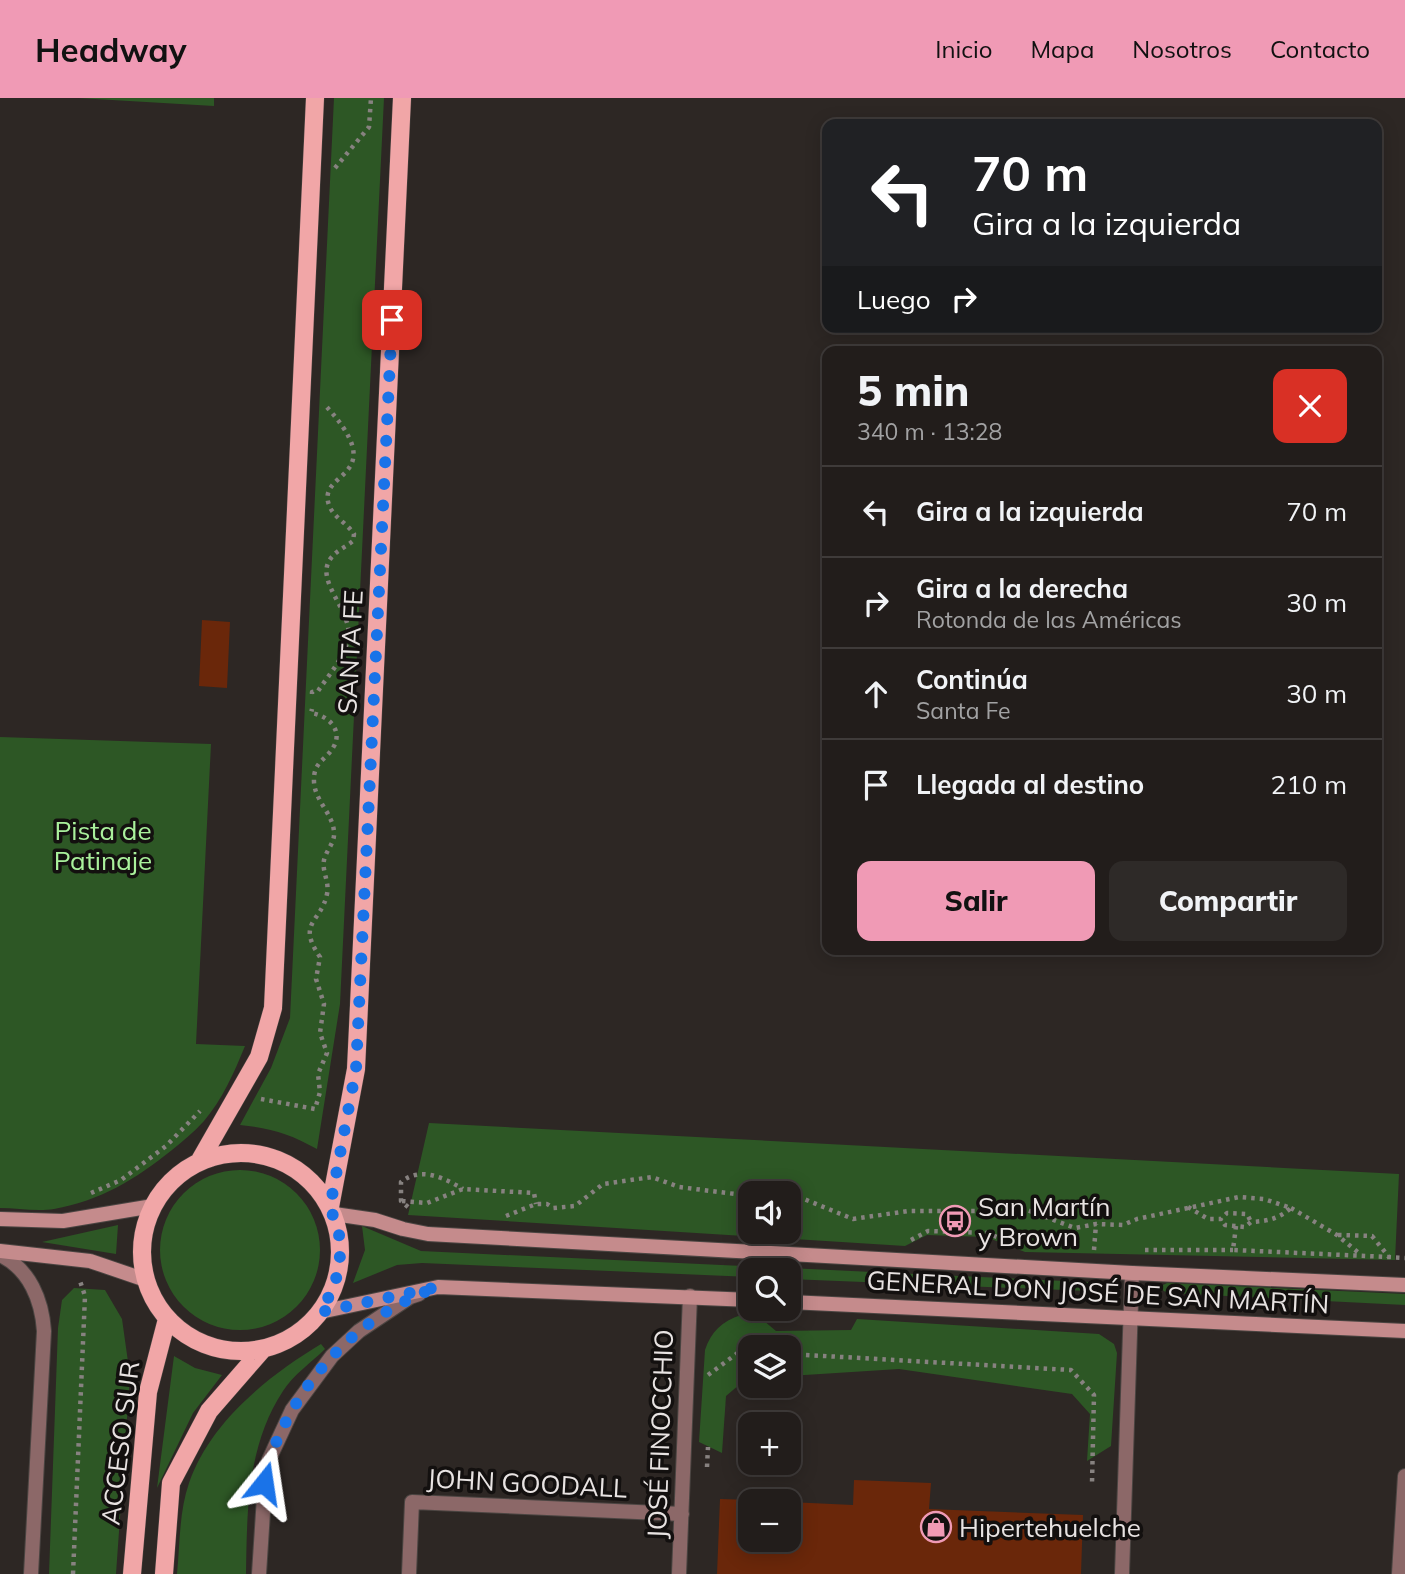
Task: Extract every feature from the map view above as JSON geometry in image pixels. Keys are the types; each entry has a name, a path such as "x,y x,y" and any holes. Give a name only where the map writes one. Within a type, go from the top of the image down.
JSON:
{"main road":[{"path":"199,1162 259,1057 274,1008 315,98"},
{"name":"SANTA FE","path":"332,1210 356,1069 402,98"},
{"path":"228,1153 259,1154 288,1164 312,1182 332,1210 339,1233 340,1261 334,1288 320,1312 304,1329 285,1341 263,1349 237,1351 211,1346 188,1336 167,1319 146,1280 142,1255 144,1230 153,1206 173,1181 199,1162 228,1153"},
{"path":"0,1219 63,1222 153,1206"},
{"name":"GENERAL DON JOSÉ DE SAN MARTÍN","path":"332,1210 428,1234 1132,1273 1405,1284"},
{"path":"0,1253 90,1261 146,1280"},
{"path":"320,1312 438,1287 738,1299"},
{"name":"GENERAL DON JOSÉ DE SAN MARTÍN","path":"801,1303 1405,1331"},
{"name":"ACCESO SUR","path":"132,1574 148,1392 167,1319"},
{"path":"164,1574 171,1483 209,1411 263,1349"}],"street":[{"path":"0,1253 22,1272 35,1290 43,1311 31,1574"},
{"path":"1122,1574 1132,1273"},
{"path":"258,1574 266,1465 292,1409 332,1356 359,1331 410,1297 438,1287"},
{"name":"JOSÉ FINOCCHIO","path":"679,1574 690,1296"},
{"path":"1399,1574 1405,1476"},
{"name":"JOHN GOODALL","path":"409,1574 412,1502 682,1514"}],"path":[{"path":"334,181 335,167 369,127 371,98"},
{"path":"316,1109 320,1091 318,1074 327,1053 320,1032 324,1004 316,979 320,957 312,943 310,932 312,920 324,904 328,892 323,867 324,857 331,847 334,832 317,797 314,782 317,764 330,751 336,739 334,726 327,718 311,713 312,692 318,691 344,651 348,639 344,610 330,590 327,570 332,556 353,541 354,534 329,508 327,499 332,484 352,467 355,455 352,440 324,404 324,394"},
{"path":"243,1086 261,1099"},
{"path":"83,1196 121,1180 166,1146 201,1110"},
{"path":"409,1176 425,1174 442,1177 464,1189"},
{"path":"505,1217 536,1204 547,1204 553,1208 575,1206 603,1184 652,1177 679,1187 738,1194"},
{"path":"401,1201 427,1203 464,1189 534,1193 536,1204"},
{"path":"801,1198 853,1219 908,1211 975,1211 996,1204 1027,1210 1075,1228 1096,1224 1123,1225 1137,1219 1239,1197 1264,1199 1291,1208 1337,1235 1361,1255"},
{"path":"1188,1207 1208,1219 1221,1219 1227,1213 1237,1213 1247,1214 1251,1222"},
{"path":"1221,1219 1225,1226 1245,1227 1251,1222 1281,1217 1291,1208"},
{"path":"1096,1224 1093,1250 1106,1250"},
{"path":"1233,1250 1236,1226"},
{"path":"1337,1235 1372,1236 1389,1257"},
{"path":"1144,1250 1233,1250 1405,1258"},
{"path":"73,1574 85,1296 74,1260"},
{"path":"708,1388 708,1375 738,1352"},
{"path":"801,1355 1071,1370 1094,1395 1092,1483"},
{"path":"707,1467 708,1441"}],"green space":[{"path":"78,98 214,98 214,106"},
{"path":"334,98 384,98 340,1004 317,1149 280,1132 240,1125 271,1068 290,1018"},
{"name":"Pista de Patinaje","path":"0,737 211,744 196,1044 245,1046 216,1104 204,1121 180,1143 117,1187 87,1200 47,1210 0,1208"},
{"path":"429,1123 1399,1174 1395,1260 1025,1252 986,1237 927,1235 905,1246 801,1240 801,1181 738,1181 738,1236 408,1215"},
{"path":"240,1170 271,1176 297,1193 314,1219 320,1250 314,1281 297,1307 271,1324 240,1330 209,1324 183,1307 166,1281 160,1250 166,1219 183,1193 209,1176"},
{"path":"118,1225 116,1254 42,1242"},
{"path":"362,1226 421,1251 738,1266 738,1276 422,1263 397,1265 353,1283 365,1250"},
{"path":"801,1269 1088,1282 1088,1291 801,1279"},
{"path":"1167,1283 1405,1294 1405,1305 1167,1293 1161,1289"},
{"path":"74,1288 105,1290 122,1319 130,1376 116,1574 49,1574 58,1328 62,1300"},
{"path":"738,1316 738,1321 764,1321 776,1331 851,1330 857,1319 1099,1334 1114,1344 1117,1353 1111,1446 1087,1461 1090,1414 1072,1394 899,1369 801,1375 801,1335 738,1335 738,1386 726,1396 722,1453 699,1442 705,1350 710,1338 728,1320"},
{"path":"321,1344 325,1349 287,1385 262,1434 251,1480 246,1574 177,1574 186,1494 211,1440 261,1386"},
{"path":"174,1356 195,1368 222,1375 193,1413 157,1488"}],"building":[{"path":"202,620 230,622 227,688 199,686"},
{"name":"Hipertehuelche","path":"854,1480 931,1483 929,1509 1083,1515 1081,1574 717,1574 720,1499 738,1500 738,1552 801,1552 801,1503 853,1505"}],"place":[{"name":"San Martín y Brown","path":"955,1221"},
{"name":"Hipertehuelche","path":"936,1527"}],"route":[{"path":"264,1483 266,1465 292,1409 332,1356 359,1331 410,1297 438,1287 320,1312 334,1288 340,1261 339,1233 330,1207 356,1069 392,320"}]}
